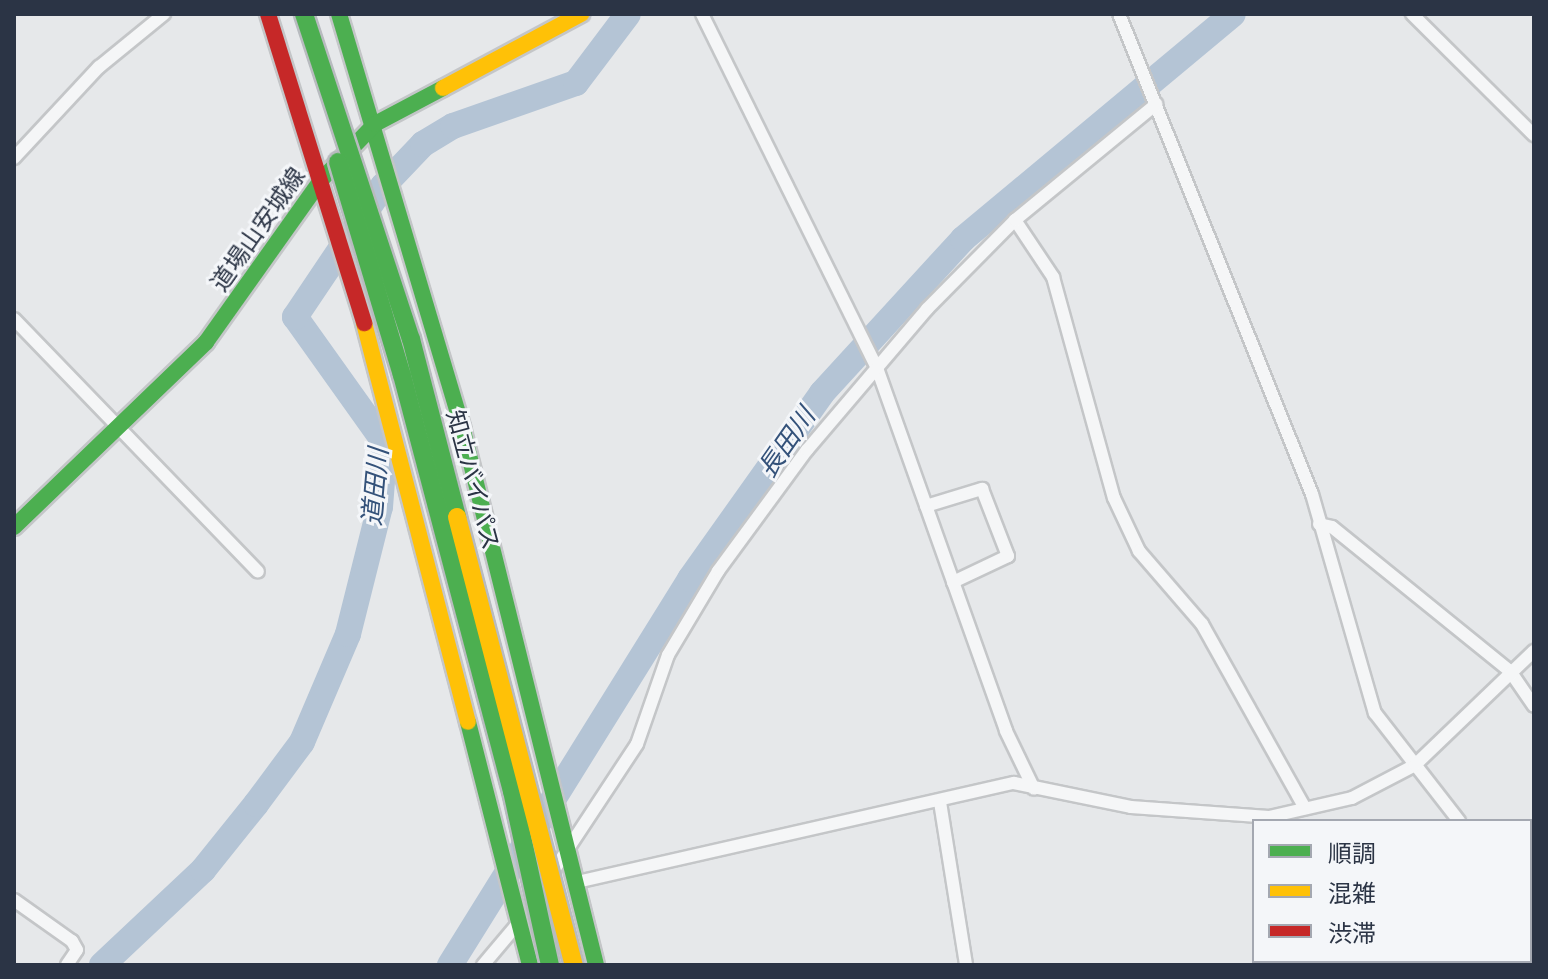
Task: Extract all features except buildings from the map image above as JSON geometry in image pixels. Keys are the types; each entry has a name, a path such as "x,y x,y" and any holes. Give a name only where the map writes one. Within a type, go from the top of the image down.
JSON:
{"main road":[{"path":"268,14 374,354 530,965"},
{"name":"知立バイパス","path":"290,14 402,375 512,791 550,965"},
{"name":"知立バイパス","path":"304,14 411,339 574,965"},
{"path":"339,14 375,124 462,427 569,846 596,965"},
{"name":"道場山安城線","path":"14,527 206,342 321,180 375,124 581,14"}],"street":[{"path":"14,158 99,67 164,14"},
{"path":"702,14 877,368 1006,731 1034,789"},
{"path":"1119,14 1312,494 1375,713 1457,819"},
{"path":"1412,14 1534,135"},
{"path":"483,965 569,846 637,744 668,655 718,571 807,450 877,368 1015,220 1156,104"},
{"path":"1015,220 1053,277 1114,498 1139,551 1202,624 1305,808"},
{"path":"14,319 120,425 258,572"},
{"path":"926,506 982,489 1008,556 953,582"},
{"path":"1319,524 1332,527 1510,671 1534,706"},
{"path":"577,882 1014,783 1131,807 1270,819 1352,798 1415,765 1534,651"},
{"path":"940,802 966,965"},
{"path":"14,900 72,941 77,950 67,965"}],"waterway":[{"name":"道田川","path":"102,965 203,870 256,804 302,742 348,634 380,507 385,443 295,317 383,186 423,144 453,126 576,83 628,14"},
{"name":"長田川","path":"450,965 690,579 822,393 963,239 1233,14"}],"traffic: fast":[{"path":"304,14 411,339 457,517"},
{"path":"339,14 462,427 596,965"},
{"path":"14,527 206,342 321,180 375,124 443,88"},
{"path":"338,162 402,375 512,791 550,965"},
{"path":"468,722 530,965"}],"traffic: slow":[{"path":"443,88 581,14"},
{"path":"364,323 468,722"},
{"path":"457,517 574,965"}],"traffic: jam":[{"path":"268,14 364,323"}]}
